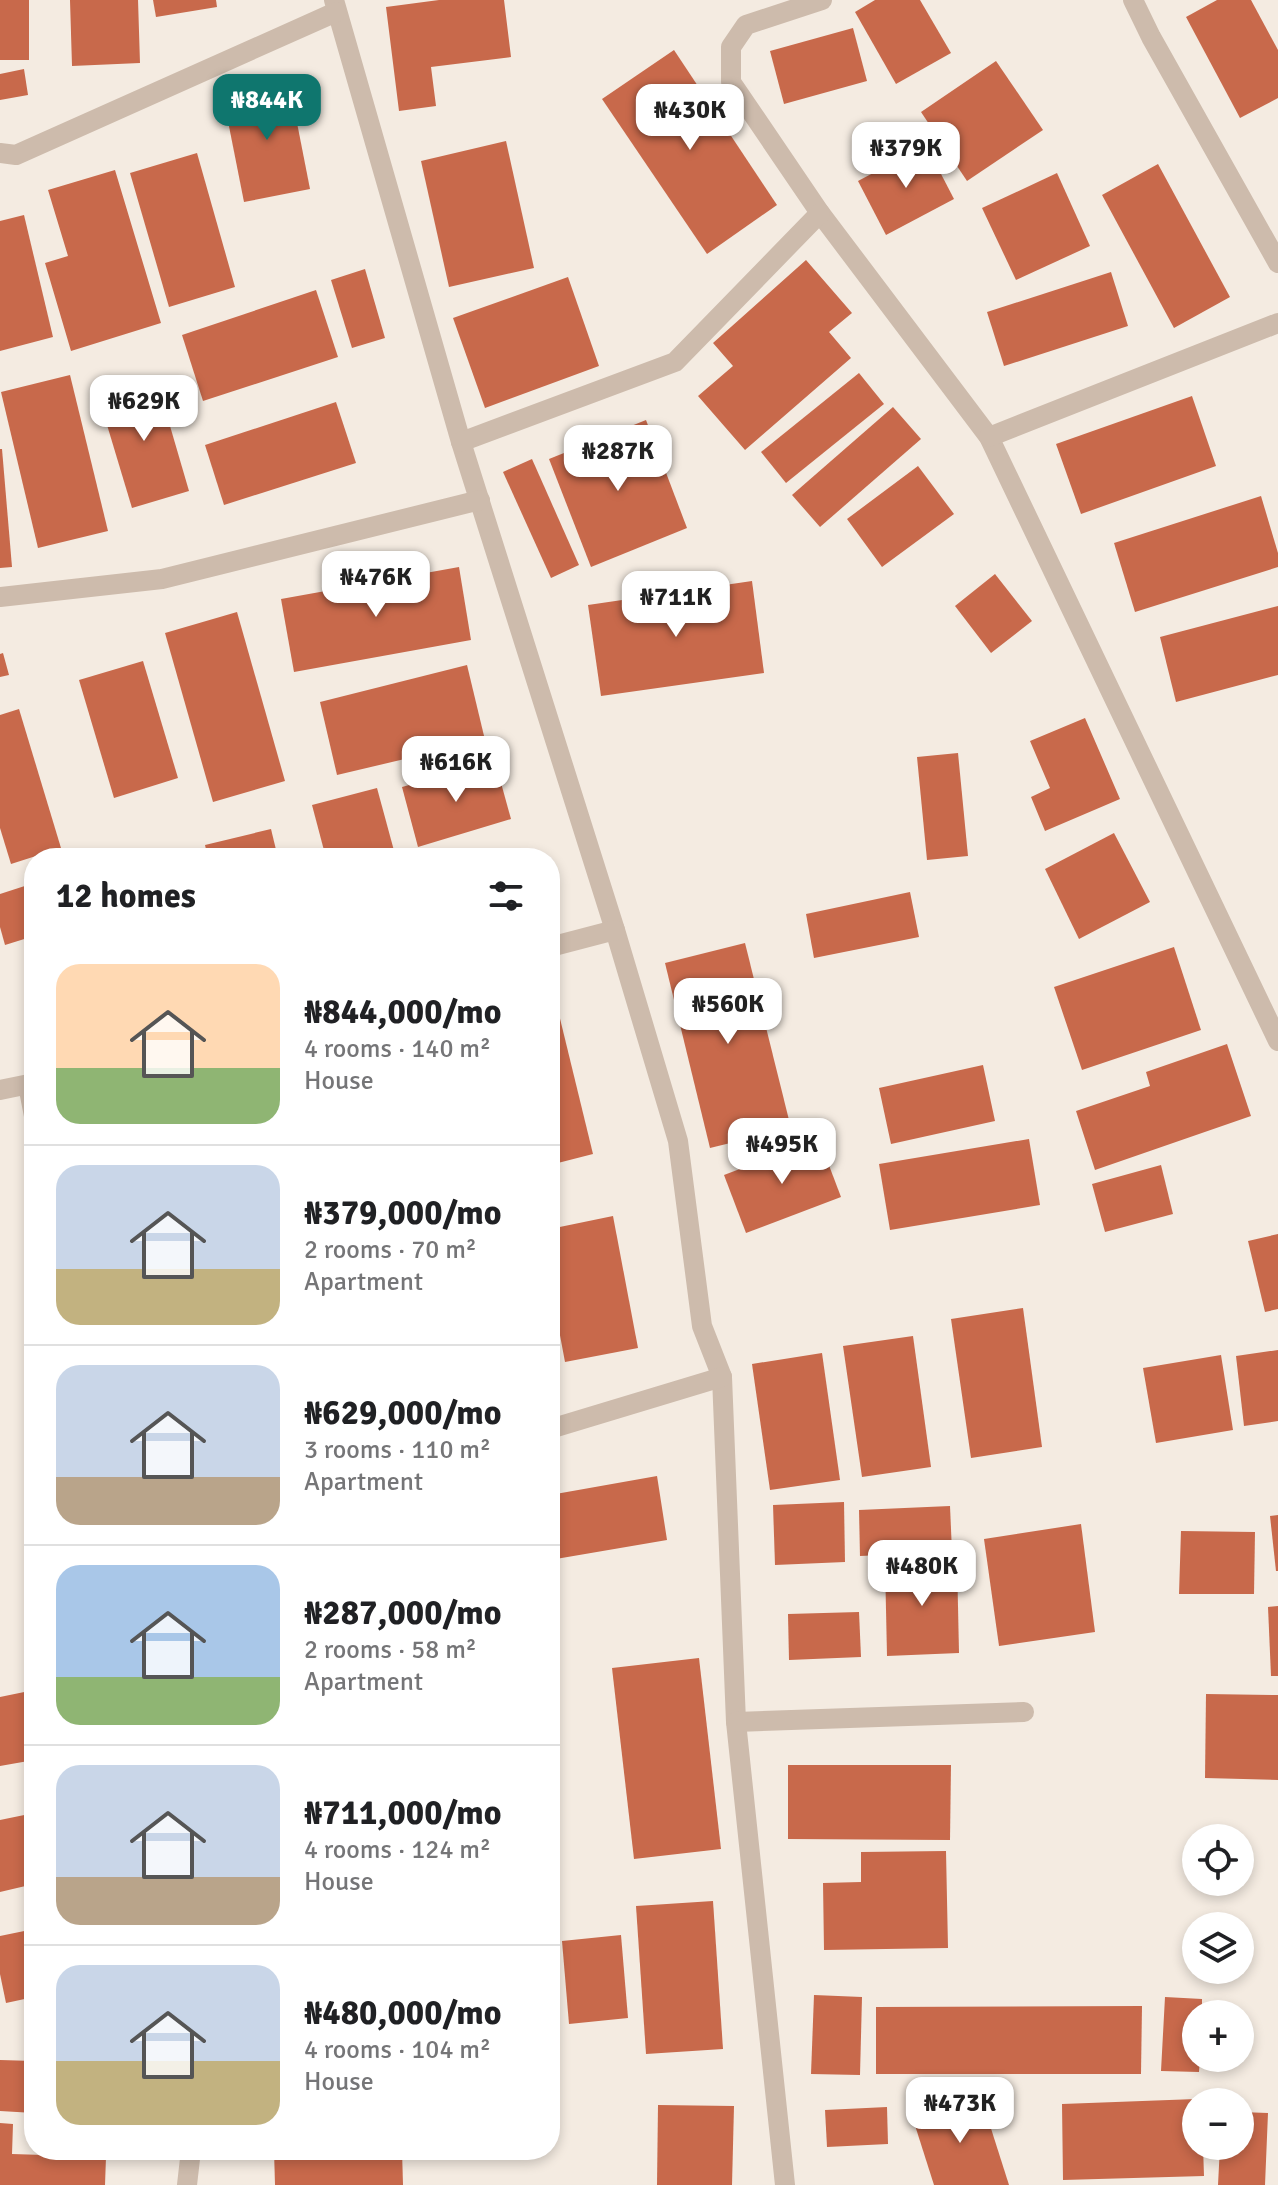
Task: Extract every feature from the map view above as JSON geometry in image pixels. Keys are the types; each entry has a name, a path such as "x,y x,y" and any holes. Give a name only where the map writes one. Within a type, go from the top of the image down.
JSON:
{"street":[{"path":"822,0 746,25 731,47 731,82 820,213 989,437 1278,1041"},
{"path":"1133,0 1278,263"},
{"path":"0,153 16,155 335,6 461,442 678,1141 702,1326 722,1377 736,1722 785,2185"},
{"path":"461,442 675,362 820,213"},
{"path":"989,437 1278,323"},
{"path":"0,597 162,579 480,500"},
{"path":"560,944 615,930"},
{"path":"0,1090 24,1085"},
{"path":"560,1426 722,1377"},
{"path":"736,1722 1024,1712"},
{"path":"187,2185 190,2160"}],"building":[{"path":"0,0 29,0 29,60 0,60"},
{"path":"70,0 138,0 140,63 72,66"},
{"path":"153,0 216,0 217,7 156,17"},
{"path":"439,0 504,0 511,57 431,67 436,106 399,111 386,7"},
{"path":"875,0 920,0 951,53 896,84 855,12"},
{"path":"1217,0 1251,0 1278,50 1278,98 1240,118 1186,17"},
{"path":"853,28 867,81 784,104 770,51"},
{"path":"674,50 777,205 707,254 602,99"},
{"path":"996,61 1043,130 967,181 921,112"},
{"path":"24,69 28,95 0,100 0,74"},
{"path":"289,82 310,189 244,202 223,96"},
{"path":"506,141 534,268 449,287 421,161"},
{"path":"926,145 954,199 886,235 858,181"},
{"path":"197,153 235,287 169,307 130,173"},
{"path":"1158,164 1230,297 1174,328 1102,195"},
{"path":"115,170 161,323 71,351 45,263 68,256 48,190"},
{"path":"1057,173 1090,246 1016,280 982,208"},
{"path":"24,215 53,337 0,351 0,221"},
{"path":"806,260 852,313 829,332 851,358 745,450 698,396 733,366 713,343"},
{"path":"365,269 385,338 352,348 331,280"},
{"path":"1111,272 1128,326 1004,366 987,312"},
{"path":"568,277 599,366 485,408 453,318"},
{"path":"316,290 338,357 203,401 182,335"},
{"path":"859,373 884,404 786,483 761,452"},
{"path":"70,375 108,531 38,548 1,392"},
{"path":"156,378 189,491 132,508 98,395"},
{"path":"1192,396 1216,466 1081,514 1056,444"},
{"path":"336,402 356,463 224,505 205,445"},
{"path":"893,407 921,439 820,527 792,495"},
{"path":"646,420 687,528 591,567 549,459"},
{"path":"0,449 12,567 0,568"},
{"path":"532,459 579,565 551,578 503,472"},
{"path":"918,466 954,514 882,567 847,519"},
{"path":"1261,496 1278,553 1278,567 1135,612 1114,543"},
{"path":"459,567 471,640 294,672 281,599"},
{"path":"995,574 1032,621 991,653 955,606"},
{"path":"752,581 764,673 601,696 588,605"},
{"path":"1278,606 1278,675 1176,702 1160,637"},
{"path":"237,612 285,781 213,802 165,633"},
{"path":"3,653 9,675 0,677 0,654"},
{"path":"143,661 178,778 114,798 79,680"},
{"path":"467,665 485,740 337,775 320,702"},
{"path":"19,709 61,848 24,848 24,860 11,864 0,828 0,715"},
{"path":"1085,718 1120,799 1045,831 1031,797 1050,788 1030,741"},
{"path":"958,753 968,856 927,860 917,757"},
{"path":"495,761 511,819 418,847 402,787"},
{"path":"377,788 393,848 323,848 312,805"},
{"path":"271,829 276,848 206,848 205,845"},
{"path":"1114,833 1150,902 1079,939 1045,869"},
{"path":"24,886 24,939 5,945 0,927 0,894"},
{"path":"910,892 919,937 814,958 806,914"},
{"path":"745,943 791,1128 710,1148 665,963"},
{"path":"1174,947 1201,1030 1082,1070 1054,987"},
{"path":"560,1019 593,1154 560,1162"},
{"path":"1227,1044 1251,1116 1095,1170 1076,1111 1150,1086 1146,1072"},
{"path":"983,1065 995,1121 891,1144 879,1088"},
{"path":"819,1139 841,1197 746,1233 724,1175"},
{"path":"1029,1139 1040,1205 890,1230 879,1164"},
{"path":"1161,1165 1173,1214 1105,1232 1092,1184"},
{"path":"613,1216 638,1348 565,1362 560,1335 560,1227"},
{"path":"1278,1234 1278,1309 1265,1312 1248,1241"},
{"path":"1023,1308 1042,1447 971,1458 951,1319"},
{"path":"913,1336 931,1467 862,1477 843,1346"},
{"path":"1278,1350 1278,1421 1244,1426 1236,1356"},
{"path":"822,1353 840,1480 770,1490 752,1364"},
{"path":"1221,1355 1233,1430 1156,1443 1143,1368"},
{"path":"657,1476 667,1540 560,1558 560,1493"},
{"path":"844,1502 845,1562 775,1565 773,1505"},
{"path":"950,1506 952,1552 860,1556 859,1510"},
{"path":"1278,1515 1278,1571 1276,1571 1270,1516"},
{"path":"1081,1524 1095,1632 999,1646 984,1539"},
{"path":"1181,1531 1255,1532 1254,1594 1179,1594"},
{"path":"957,1560 959,1653 887,1656 885,1563"},
{"path":"1278,1606 1278,1676 1271,1676 1268,1607"},
{"path":"859,1612 861,1657 789,1660 788,1614"},
{"path":"699,1658 721,1849 634,1859 612,1668"},
{"path":"24,1692 24,1762 0,1766 0,1697"},
{"path":"1206,1694 1278,1695 1278,1780 1205,1778"},
{"path":"788,1765 951,1765 950,1840 788,1839"},
{"path":"24,1815 24,1886 0,1892 0,1820"},
{"path":"946,1851 948,1948 824,1950 823,1883 861,1882 861,1852"},
{"path":"713,1901 723,2049 646,2054 636,1906"},
{"path":"24,1931 24,1999 6,2003 0,1974 0,1936"},
{"path":"621,1935 628,2018 569,2024 562,1941"},
{"path":"814,1995 862,1997 860,2075 811,2074"},
{"path":"1165,1997 1202,1999 1182,2000 1182,2072 1161,2071"},
{"path":"1142,2006 1141,2074 876,2074 876,2007"},
{"path":"0,2060 24,2061 24,2112 0,2111"},
{"path":"980,2094 1009,2185 934,2185 912,2116"},
{"path":"1182,2100 1182,2160 1203,2160 1204,2176 1063,2180 1062,2104"},
{"path":"658,2105 734,2106 732,2185 657,2185"},
{"path":"887,2107 888,2144 827,2147 825,2110"},
{"path":"1254,2112 1268,2113 1265,2185 1218,2185 1219,2160 1254,2160"},
{"path":"0,2123 13,2124 12,2154 24,2154 24,2160 106,2160 105,2185 0,2185"},
{"path":"274,2160 402,2160 403,2185 275,2185"}]}
